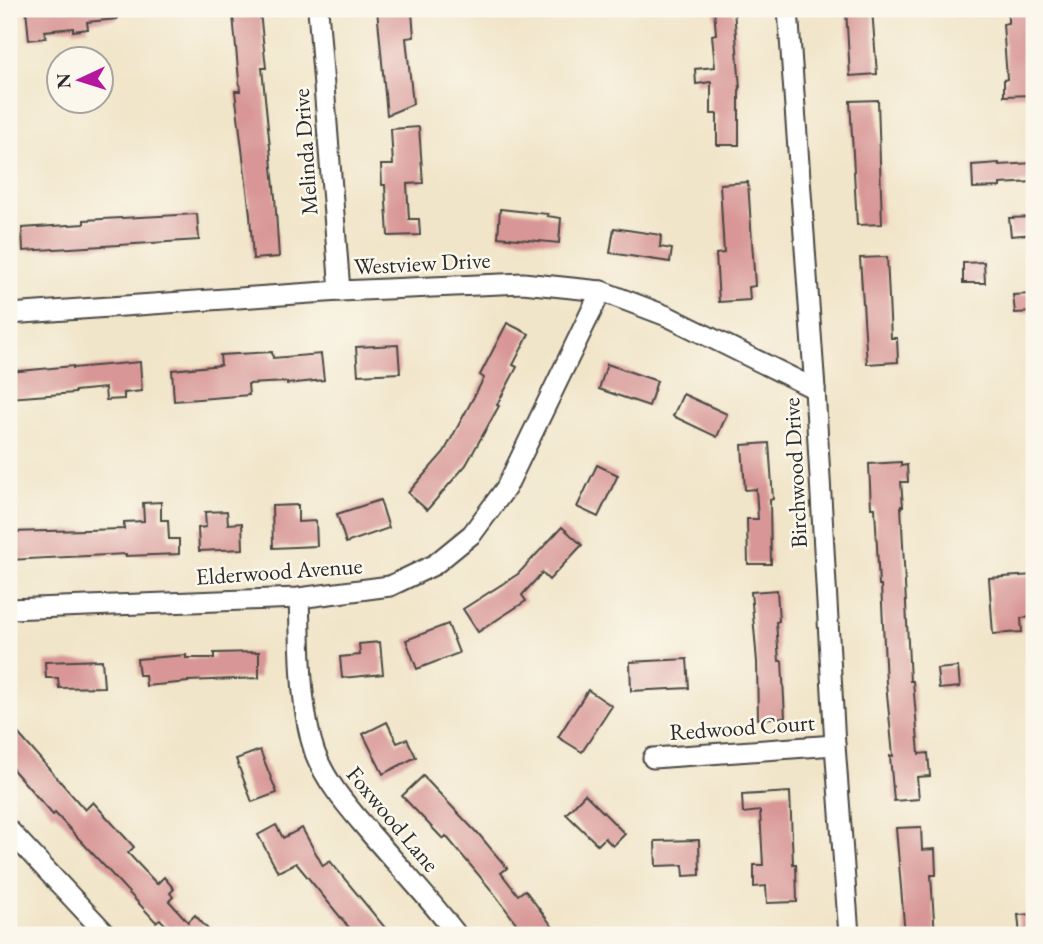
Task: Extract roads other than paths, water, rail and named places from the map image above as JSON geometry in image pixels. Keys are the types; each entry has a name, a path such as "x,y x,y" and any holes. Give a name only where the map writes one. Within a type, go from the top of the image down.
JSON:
{"street":[{"name":"Melinda Drive","path":"318,9 340,291"},
{"name":"Birchwood Drive","path":"788,9 849,935"},
{"name":"Westview Drive","path":"9,314 340,291 523,283 601,291 667,316 815,390"},
{"name":"Elderwood Avenue","path":"9,609 299,598 390,586 434,565 472,534 506,488 601,291"},
{"name":"Foxwood Lane","path":"299,598 303,688 309,728 324,774 343,801 457,935"},
{"name":"Redwood Court","path":"653,758 835,745"},
{"path":"9,830 107,935"}]}
